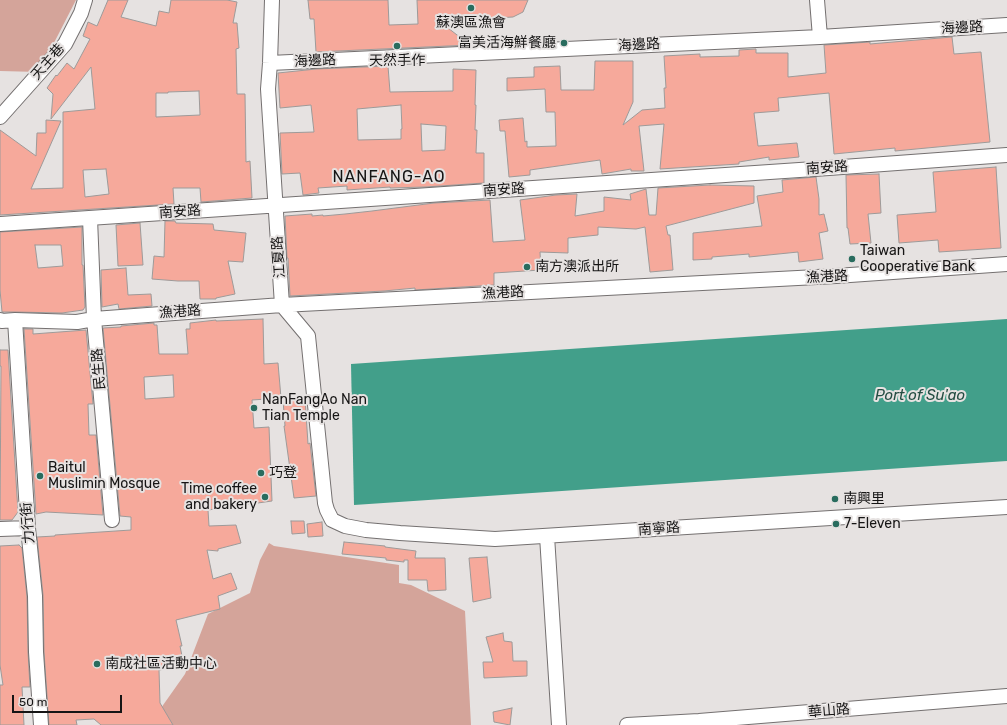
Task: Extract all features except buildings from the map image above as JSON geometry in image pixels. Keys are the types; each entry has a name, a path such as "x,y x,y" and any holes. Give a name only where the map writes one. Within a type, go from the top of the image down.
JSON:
{"street":[{"name":"天主巷","path":"0,117 65,44 82,14 85,0"},
{"name":"江夏路","path":"272,0 268,89 282,305"},
{"path":"817,0 820,37"},
{"name":"海邊路","path":"270,63 820,37 1007,25"},
{"name":"南安路","path":"0,224 1007,155"},
{"name":"民生路","path":"90,218 94,319 112,520"},
{"name":"漁港路","path":"0,320 2,322 14,320 77,322 94,319 282,305 836,276 1007,264"},
{"name":"南寧路","path":"282,305 308,336 325,503 332,520 345,526 366,530 400,533 495,539 1007,507"},
{"name":"力行街","path":"14,320 28,528 35,596 36,652 41,725"},
{"path":"0,529 28,528"},
{"path":"547,536 559,725"},
{"name":"華山路","path":"627,725 699,721 1007,696"}],"shaded area":[{"path":"0,0 76,0 39,72 0,71"},
{"path":"269,543 274,546 399,565 399,583 411,585 465,611 471,725 149,725 185,674 208,614 250,593 260,560"}],"water":[{"name":"Port of Su'ao","path":"1007,319 1007,461 354,505 351,364"}],"place":[{"name":"蘇澳區漁會","path":"471,8"},
{"name":"富美活海鮮餐廳","path":"564,43"},
{"name":"天然手作","path":"397,46"},
{"name":"Taiwan Cooperative Bank","path":"852,259"},
{"name":"南方澳派出所","path":"527,267"},
{"name":"NanFangAo Nan Tian Temple","path":"254,408"},
{"name":"巧登","path":"261,473"},
{"name":"Baitul Muslimin Mosque","path":"40,476"},
{"name":"Time coffee and bakery","path":"265,497"},
{"name":"南興里","path":"835,499"},
{"name":"7-Eleven","path":"836,524"},
{"name":"南成社區活動中心","path":"97,664"}],"district":[{"name":"NANFANG-AO","path":"389,177"}]}
